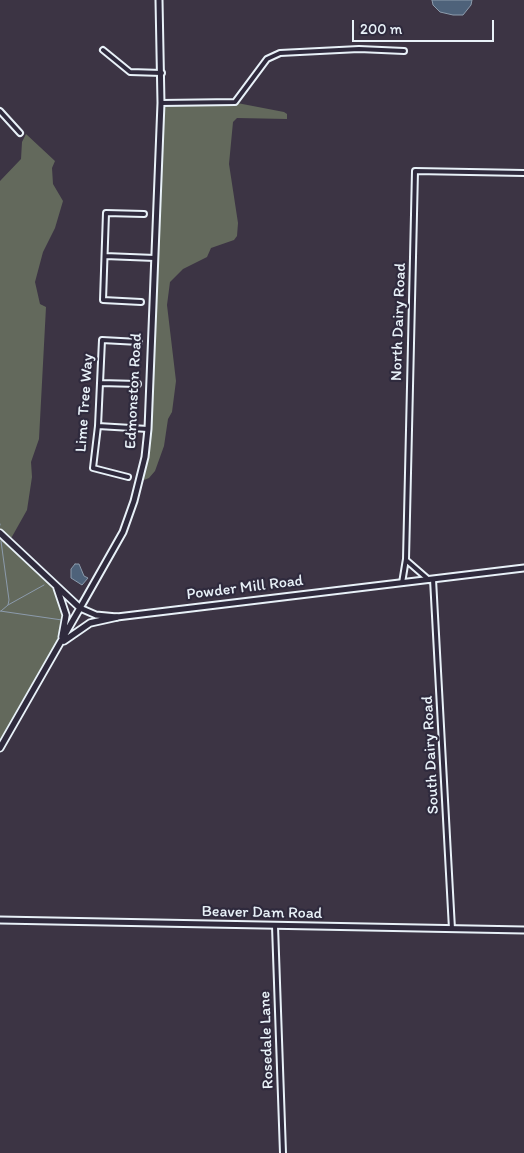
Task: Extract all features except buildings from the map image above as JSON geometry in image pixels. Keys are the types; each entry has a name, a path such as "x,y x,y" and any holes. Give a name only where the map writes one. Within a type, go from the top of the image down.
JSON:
{"main road":[{"name":"Edmonston Road","path":"0,748 116,546 130,514 142,472 148,429 161,103 162,73 159,0"},
{"name":"Powder Mill Road","path":"0,533 80,608 96,615 117,617 524,568"},
{"path":"56,586 66,615 60,644"},
{"path":"60,644 85,625 117,617"},
{"name":"Beaver Dam Road","path":"0,920 524,930"}],"street":[{"path":"161,103 235,102 267,59 278,53 353,49 404,51"},
{"path":"103,50 130,72 162,73"},
{"path":"0,111 20,133"},
{"name":"North Dairy Road","path":"402,583 406,560 415,170 524,173"},
{"path":"141,302 103,300 106,213 144,214"},
{"path":"105,256 155,258"},
{"name":"Lime Tree Way","path":"128,477 93,468 98,426 102,340 139,342"},
{"path":"100,383 138,384"},
{"path":"98,426 148,429"},
{"path":"406,560 431,580"},
{"name":"South Dairy Road","path":"431,580 452,929"},
{"name":"Rosedale Lane","path":"275,926 283,1153"}],"green space":[{"path":"232,102 284,112 287,114 287,119 237,118 233,122 229,164 238,223 237,236 234,240 211,248 207,257 183,269 170,282 167,305 176,381 172,412 168,419 164,446 155,471 149,478 139,482 145,457 161,103"},
{"path":"26,134 55,161 52,168 53,184 63,201 55,228 43,252 35,282 40,304 46,307 39,439 31,462 32,477 27,510 9,542 56,586 65,608 60,644 0,748 0,181 21,159 22,142"}],"water":[{"path":"432,0 472,0 471,5 463,15 453,15 440,12 433,5"},
{"path":"75,564 79,564 84,576 88,578 82,585 71,578 71,569"}],"waterway":[{"path":"1,541 9,600 8,605 1,611"},
{"path":"8,605 44,585"},
{"path":"0,611 62,620"}]}
